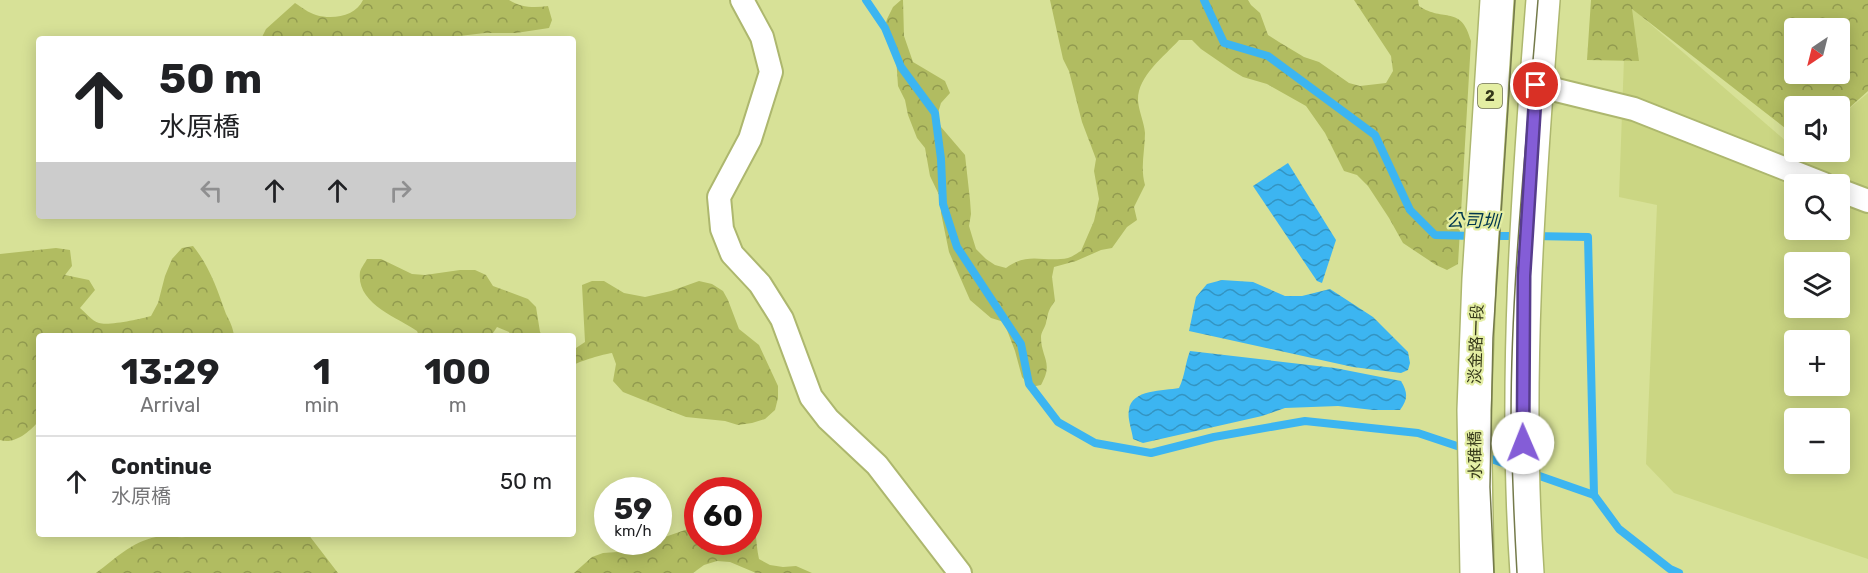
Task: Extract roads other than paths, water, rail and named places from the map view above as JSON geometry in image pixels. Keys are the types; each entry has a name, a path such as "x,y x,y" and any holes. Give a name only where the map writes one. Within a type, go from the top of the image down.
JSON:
{"main road":[{"name":"淡金路一段","path":"1474,410 1483,193 1497,0"},
{"path":"1527,573 1523,420 1524,276 1543,0"},
{"name":"水碓橋","path":"1474,410 1477,573"}],"street":[{"path":"742,0 762,37 771,72 750,139 718,197 722,229 732,254 760,284 782,319 811,397 828,419 877,465 960,573"},
{"path":"1536,85 1634,109 1799,174"},
{"path":"1850,194 1868,201"}],"water":[{"path":"1288,163 1336,240 1322,283 1317,281 1253,186"},
{"path":"1222,280 1253,282 1285,296 1302,296 1330,289 1373,317 1408,352 1410,363 1408,370 1401,373 1353,367 1189,331 1196,297 1207,284"},
{"path":"1190,351 1335,368 1401,381 1406,399 1400,410 1338,406 1285,408 1262,416 1143,443 1133,439 1129,417 1131,403 1149,392 1179,388"}],"waterway":[{"path":"866,0 885,28 901,67 935,113 941,159 943,204 957,247 1021,344 1029,384 1058,422 1095,443 1151,453 1214,437 1305,421 1418,433 1466,449"},
{"name":"公司圳","path":"1204,0 1224,43 1268,56 1375,135 1410,210 1435,235 1473,236"},
{"name":"公司圳","path":"1488,236 1518,236"},
{"name":"公司圳","path":"1533,236 1588,237 1594,495 1619,529 1670,569 1679,573"},
{"path":"1483,456 1514,467"},
{"path":"1531,473 1594,495"}],"tram line":[{"path":"1494,573 1490,487 1493,338 1515,0"},
{"path":"1517,573 1511,437 1512,366 1520,209 1538,0"}]}
